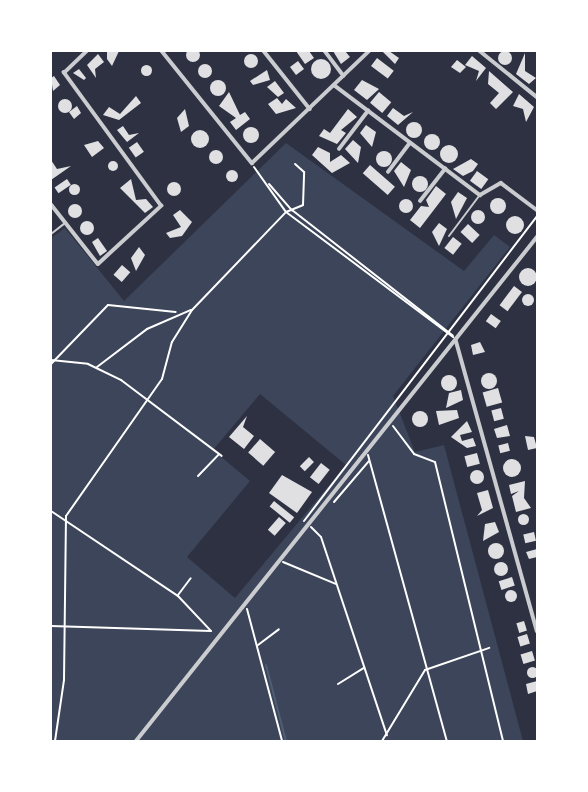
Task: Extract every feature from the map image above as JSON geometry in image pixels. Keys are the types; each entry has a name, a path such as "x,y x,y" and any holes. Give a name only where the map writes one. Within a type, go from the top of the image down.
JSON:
{"street":[{"path":"51,204 103,264 162,204 64,73 87,51"},
{"path":"162,51 252,163 369,51"},
{"path":"264,51 310,109"},
{"path":"325,51 344,76"},
{"path":"480,51 537,97"},
{"path":"334,85 480,195 501,184 537,209"},
{"path":"339,149 368,111"},
{"path":"388,172 411,143"},
{"path":"421,201 445,169"},
{"path":"136,741 537,237"},
{"path":"456,340 537,631"}],"lane":[{"path":"449,236 480,195"},
{"path":"51,234 65,223"}],"path":[{"path":"252,163 286,212 448,332"},
{"path":"55,741 63,705 66,516 148,399 192,310 286,212 306,197 304,172 295,164"},
{"path":"264,179 292,210 456,340"},
{"path":"387,735 321,537 302,520 537,216"},
{"path":"52,361 108,305 176,312 192,310"},
{"path":"96,368 176,312"},
{"path":"52,361 96,368 148,399 221,455 198,477"},
{"path":"391,423 414,453 435,461 479,652 503,741"},
{"path":"368,452 425,670 447,741"},
{"path":"51,511 66,516 178,596 218,636"},
{"path":"277,562 337,585"},
{"path":"178,596 191,578"},
{"path":"245,601 282,741"},
{"path":"51,626 211,631"},
{"path":"257,646 279,629"},
{"path":"382,741 425,670 489,649"},
{"path":"338,684 365,667"}],"shaded area":[{"path":"286,143 464,271 494,235 510,247 393,396 415,452 444,445 523,741 51,741 51,238 65,228 124,301","holes":["260,394 346,465 235,598 187,557 250,481 213,450"]}],"building":[{"path":"193,48 198,50 198,60 193,62 188,60 186,55 188,50"},
{"path":"107,51 119,51 112,66 107,59"},
{"path":"296,51 309,51 314,58 305,64"},
{"path":"333,51 345,51 350,57 341,64"},
{"path":"382,51 389,51 399,58 395,64"},
{"path":"502,51 508,51 512,58 508,65 502,65 498,61 498,55"},
{"path":"525,53 525,71 536,78 529,84 516,74"},
{"path":"98,54 104,62 95,69 96,78 87,65"},
{"path":"248,54 254,54 258,61 254,68 248,68 244,64 244,58"},
{"path":"472,56 486,68 476,81 479,71 465,65"},
{"path":"377,58 394,71 388,79 371,66"},
{"path":"321,59 328,62 331,69 328,76 321,79 314,76 311,69 314,62"},
{"path":"457,60 466,67 460,73 451,67"},
{"path":"298,61 304,69 296,75 290,67"},
{"path":"205,64 210,66 210,76 205,78 200,76 198,71 200,66"},
{"path":"146,65 150,66 150,74 146,75 142,74 141,70 142,66"},
{"path":"79,69 86,78 84,80 73,73"},
{"path":"267,70 270,80 253,85 250,81"},
{"path":"489,71 513,92 496,109 490,103 499,93 488,84"},
{"path":"54,76 60,85 53,91 51,78"},
{"path":"215,80 221,80 226,88 224,94 215,96 210,91 210,85"},
{"path":"362,80 379,89 367,100 354,90"},
{"path":"275,81 284,93 278,97 267,87"},
{"path":"229,92 240,115 245,112 250,119 236,130 230,122 236,118 219,106"},
{"path":"379,92 391,102 382,113 370,103"},
{"path":"519,94 534,107 526,122 523,109 513,106"},
{"path":"136,96 141,103 119,120 103,115 109,107 120,114"},
{"path":"277,98 282,104 286,99 296,108 276,114 268,104"},
{"path":"65,99 70,101 70,111 65,113 60,111 58,106 60,101"},
{"path":"77,106 81,113 74,119 69,112"},
{"path":"393,108 404,116 413,112 398,125 387,116"},
{"path":"185,109 189,126 181,132 177,118"},
{"path":"348,109 357,117 341,130 346,133 337,144 319,136 324,129 330,133"},
{"path":"414,122 420,124 420,136 414,138 408,136 406,130 408,124"},
{"path":"366,125 376,132 372,147 360,133"},
{"path":"123,126 129,135 139,133 127,142 117,130"},
{"path":"248,127 254,127 259,135 257,141 248,143 243,138 243,132"},
{"path":"200,130 206,133 209,139 206,145 200,148 194,145 191,139 194,133"},
{"path":"432,134 440,142 432,150 424,142"},
{"path":"353,140 361,147 358,163 345,149"},
{"path":"98,141 104,148 92,157 84,145"},
{"path":"137,142 144,152 136,158 129,148"},
{"path":"449,145 455,148 458,154 455,160 449,163 443,160 440,154 443,148"},
{"path":"318,147 330,153 330,162 341,155 350,163 332,173 312,155"},
{"path":"216,150 221,152 221,162 216,164 211,162 209,157 211,152"},
{"path":"381,151 387,151 392,159 390,165 381,167 376,162 376,156"},
{"path":"471,159 478,164 473,171 463,176 453,169"},
{"path":"51,160 57,169 71,166 51,180"},
{"path":"113,161 117,162 117,170 113,171 109,170 108,166 109,162"},
{"path":"401,162 411,170 404,187 394,171"},
{"path":"370,165 395,187 388,195 363,173"},
{"path":"232,170 238,176 232,182 226,176"},
{"path":"477,171 488,179 481,189 470,181"},
{"path":"417,176 423,176 428,184 426,190 417,192 412,187 412,181"},
{"path":"67,179 71,185 58,193 55,187"},
{"path":"131,179 136,200 146,199 153,207 145,213 120,188"},
{"path":"171,182 177,182 181,189 177,196 171,196 167,192 167,186"},
{"path":"74,184 78,185 78,193 74,194 70,193 69,189 70,185"},
{"path":"436,186 446,194 420,228 410,220 421,206 429,207 426,200"},
{"path":"458,192 467,198 456,219 451,202"},
{"path":"498,198 504,200 504,212 498,214 492,212 490,206 492,200"},
{"path":"406,199 411,201 411,211 406,213 401,211 399,206 401,201"},
{"path":"72,204 78,204 82,211 78,218 72,218 68,214 68,208"},
{"path":"180,210 192,222 182,236 170,238 166,233 181,227 173,215"},
{"path":"478,210 483,212 483,222 478,224 473,222 471,217 473,212"},
{"path":"511,216 519,216 524,225 522,232 511,234 506,229 506,221"},
{"path":"84,221 90,221 94,228 90,235 84,235 80,231 80,225"},
{"path":"439,223 447,229 439,246 432,232"},
{"path":"468,224 480,235 472,243 460,232"},
{"path":"453,237 462,244 453,255 444,248"},
{"path":"98,238 107,251 100,256 92,242"},
{"path":"139,247 145,255 136,271 131,258"},
{"path":"122,265 130,272 122,282 113,275"},
{"path":"528,268 534,271 537,277 534,283 528,286 522,283 519,277 522,271"},
{"path":"514,286 522,292 508,311 500,305"},
{"path":"528,294 534,300 528,306 522,300"},
{"path":"491,314 501,321 496,328 486,321"},
{"path":"480,342 485,352 473,355 471,345"},
{"path":"489,373 495,375 495,387 489,389 483,387 481,381 483,375"},
{"path":"446,375 452,375 457,383 455,389 446,391 441,386 441,380"},
{"path":"498,388 502,402 487,407 483,392"},
{"path":"461,390 463,400 446,408 449,393"},
{"path":"501,408 504,419 494,421 491,411"},
{"path":"457,410 459,418 439,425 436,411"},
{"path":"420,411 426,413 426,425 420,427 414,425 412,419 414,413"},
{"path":"247,416 243,427 254,436 244,449 229,437"},
{"path":"467,421 472,432 460,435 462,441 473,438 476,446 467,448 451,437"},
{"path":"507,425 510,436 497,438 494,429"},
{"path":"525,436 534,437 537,448 528,450"},
{"path":"260,439 275,452 263,466 248,453"},
{"path":"508,443 510,451 500,453 498,445"},
{"path":"477,453 480,464 467,467 464,456"},
{"path":"309,457 314,462 305,471 300,466"},
{"path":"508,459 516,459 521,468 519,475 508,477 503,472 503,464"},
{"path":"321,463 330,470 319,484 310,477"},
{"path":"477,470 482,472 482,482 477,484 472,482 470,477 472,472"},
{"path":"282,475 312,492 297,513 269,493"},
{"path":"525,481 524,498 531,508 516,512 512,496 519,491 511,494 509,485"},
{"path":"488,490 493,508 477,516 482,510 477,493"},
{"path":"274,501 294,517 290,523 270,506"},
{"path":"523,514 527,515 527,523 523,524 519,523 518,519 519,515"},
{"path":"279,517 286,523 275,536 268,530"},
{"path":"495,522 499,532 483,541 485,524"},
{"path":"534,532 536,541 525,543 523,534"},
{"path":"496,543 502,545 502,557 496,559 490,557 488,551 490,545"},
{"path":"537,549 537,557 529,559 526,552"},
{"path":"501,562 506,564 506,574 501,576 496,574 494,569 496,564"},
{"path":"512,577 515,586 501,590 499,581"},
{"path":"511,590 517,596 511,602 505,596"},
{"path":"524,621 527,631 519,633 516,623"},
{"path":"527,634 530,644 520,646 517,637"},
{"path":"532,651 535,661 523,664 521,655"},
{"path":"532,666 538,672 532,678 526,672"},
{"path":"537,681 537,691 528,694 526,684"}],"waterway":[{"path":"266,665 286,741"}]}
